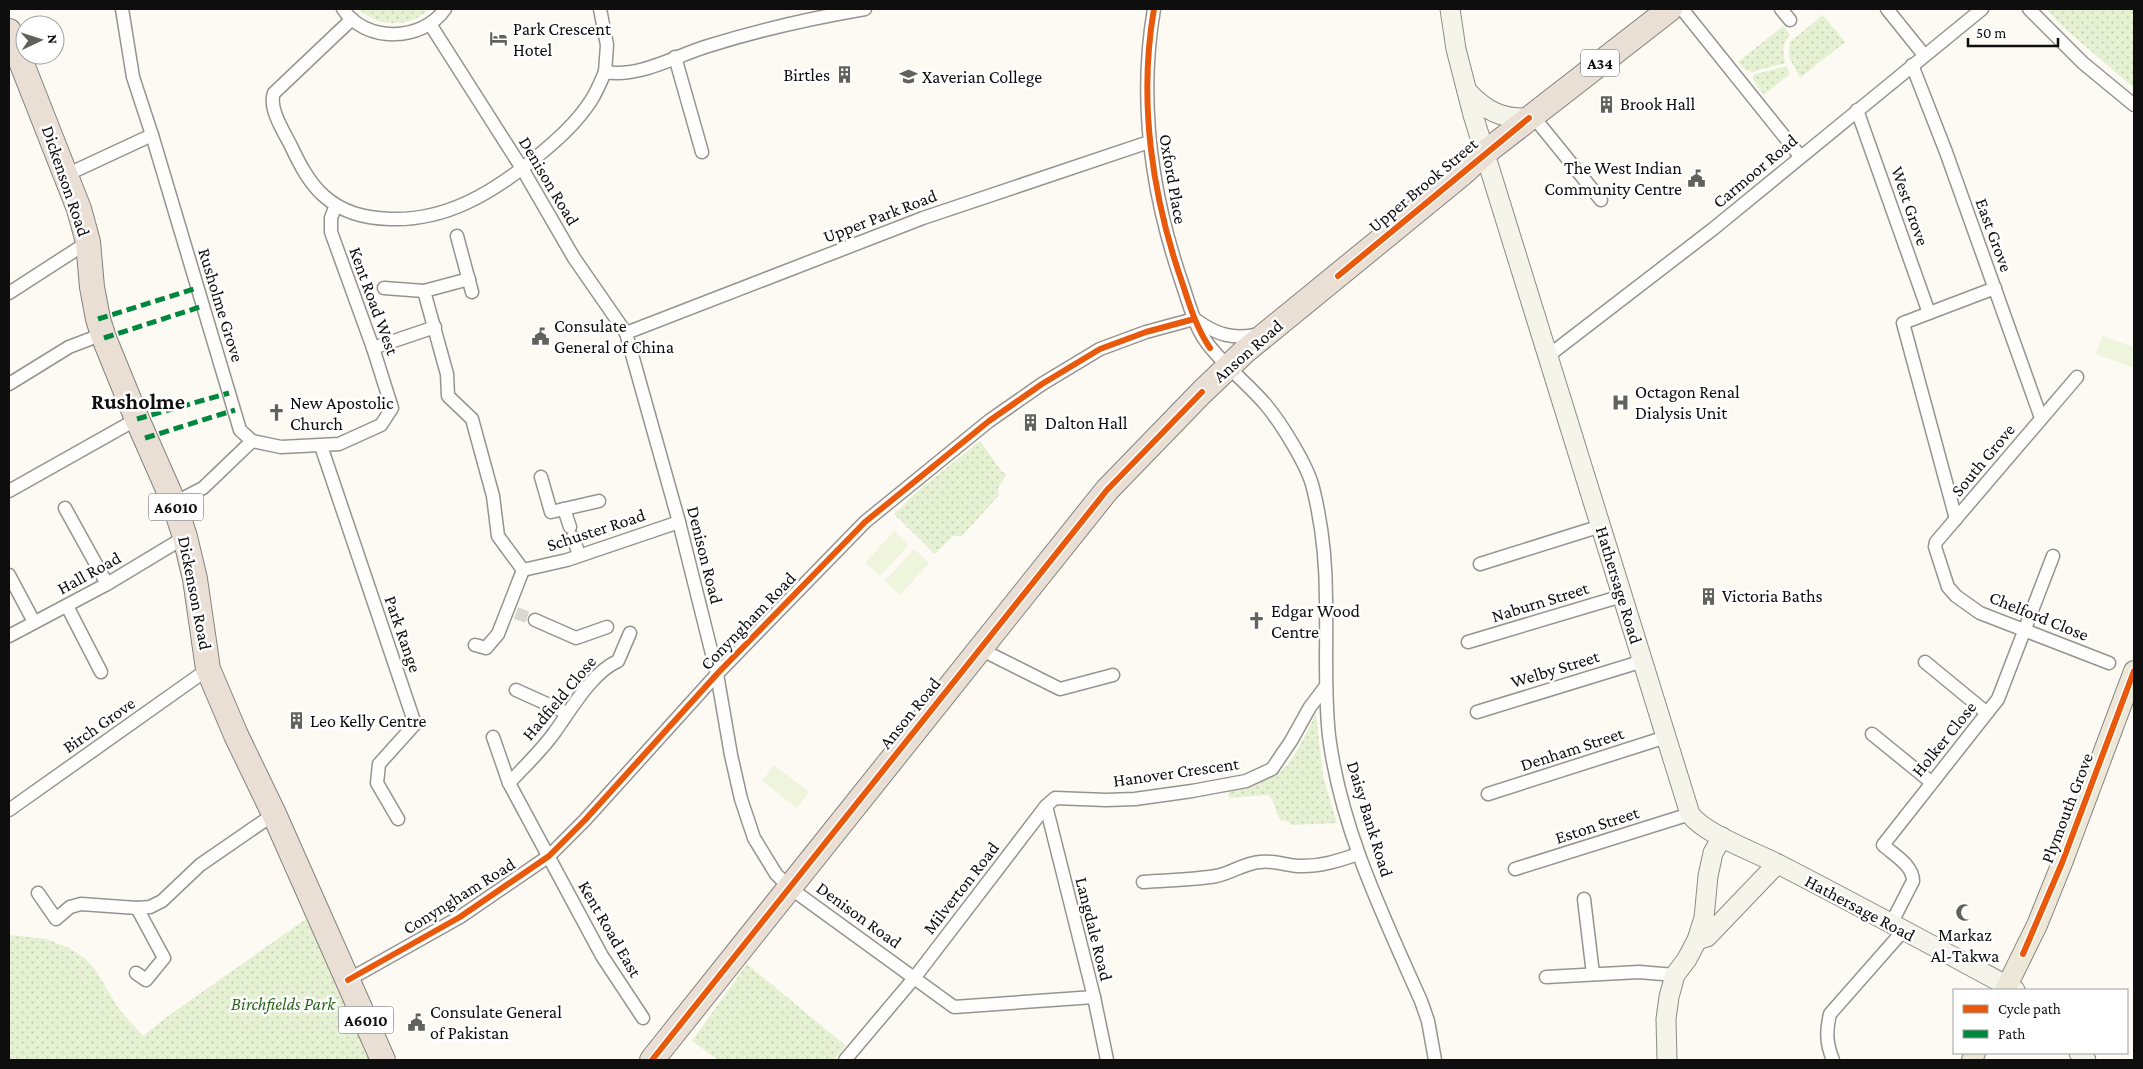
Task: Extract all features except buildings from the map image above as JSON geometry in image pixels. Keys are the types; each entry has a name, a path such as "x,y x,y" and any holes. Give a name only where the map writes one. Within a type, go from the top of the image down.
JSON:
{"highway":[{"name":"Upper Brook Street","path":"1338,276 1486,152 1670,9"},
{"name":"Dickenson Road","path":"9,31 79,209 88,242 92,287 103,334 137,420 174,503 185,537 196,579 208,669 383,1060"},
{"name":"Anson Road","path":"652,1060 1107,490 1228,367 1338,276"}],"main road":[{"name":"Plymouth Grove","path":"2009,989 2128,708 2134,671"}],"street":[{"name":"Rusholme Grove","path":"122,9 133,77 240,430 252,441"},
{"path":"343,9 352,20 364,28 390,35 407,34 430,24 445,9"},
{"path":"352,20 274,93 272,99 276,114 302,166 315,187 336,205 365,217 396,219 418,218 471,201 523,170 573,123 592,99 605,72 607,45 600,9"},
{"path":"605,72 630,74 675,57 771,28 865,9"},
{"name":"Oxford Place","path":"1154,9 1148,58 1149,142 1166,228 1194,319 1206,342 1228,367"},
{"name":"Hathersage Road","path":"1450,9 1466,90 1690,814 1703,826 1722,837 1777,864 2009,989"},
{"path":"1682,9 1800,156"},
{"path":"1781,9 1790,20"},
{"path":"1887,9 1924,56"},
{"name":"Carmoor Road","path":"1548,356 1713,229 1982,9"},
{"path":"2029,9 2083,63 2134,105"},
{"name":"Denison Road","path":"430,24 523,170 574,258 626,333 679,522 717,674 731,755 741,799 754,838 776,874 790,888 954,1007 1094,997"},
{"path":"675,57 702,152"},
{"name":"East Grove","path":"1912,65 2041,418"},
{"path":"1466,90 1478,103 1501,116 1511,119 1531,116 1601,200"},
{"name":"West Grove","path":"1857,110 1929,313"},
{"path":"66,175 152,135"},
{"name":"Upper Park Road","path":"626,333 923,218 1149,142"},
{"name":"Kent Road West","path":"321,446 339,444 381,425 392,408 373,348 331,232 331,218 336,205"},
{"path":"457,236 472,292"},
{"path":"9,293 88,242"},
{"path":"384,288 424,291 469,279"},
{"path":"1956,519 1903,323 1995,288"},
{"path":"424,291 447,374 448,396 472,419 493,496 498,536 523,570 512,612 498,634 486,648 475,645"},
{"path":"1194,319 1212,331 1225,336 1248,337 1269,332"},
{"name":"Conyngham Road","path":"348,980 460,916 549,856 585,820 717,674 865,522 989,421 1042,384 1100,349 1146,332 1194,319"},
{"path":"373,348 435,327"},
{"path":"9,384 69,347 103,334"},
{"name":"Daisy Bank Road","path":"1228,367 1267,406 1294,448 1312,485 1321,531 1324,566 1326,686 1329,737 1340,794 1358,854 1421,1001 1428,1021 1435,1060"},
{"name":"South Grove","path":"1943,572 1935,547 1936,542 2077,377"},
{"path":"9,491 137,420"},
{"path":"174,503 203,488 252,441 281,447 321,446"},
{"name":"Park Range","path":"321,446 416,724 379,764 377,782 398,819"},
{"path":"541,477 551,512 599,501"},
{"path":"65,508 107,584"},
{"path":"564,509 579,556"},
{"name":"Schuster Road","path":"523,570 579,556 679,522"},
{"path":"1480,564 1601,526"},
{"name":"Hall Road","path":"9,636 107,584 185,537"},
{"name":"Holker Close","path":"1897,928 1913,881 1913,874 1906,865 1883,845 1998,699 2053,556"},
{"name":"Chelford Close","path":"1943,572 1948,587 1956,596 1980,613 2109,663"},
{"path":"9,575 34,622"},
{"name":"Naburn Street","path":"1468,642 1622,596"},
{"path":"67,606 101,672"},
{"path":"535,620 576,638 607,628"},
{"name":"Hadfield Close","path":"509,783 553,735 567,713 607,666 618,660 630,633"},
{"path":"980,649 1060,689 1113,675"},
{"name":"Welby Street","path":"1477,712 1643,661"},
{"path":"1925,662 1987,713"},
{"name":"Birch Grove","path":"9,810 208,669"},
{"name":"Hanover Crescent","path":"1046,806 1055,798 1106,800 1135,798 1192,791 1246,781 1272,769 1287,749 1310,707 1326,686"},
{"path":"516,690 567,713"},
{"path":"1872,734 1931,782"},
{"path":"493,737 509,783 549,856"},
{"name":"Denham Street","path":"1488,794 1666,737"},
{"name":"Milverton Road","path":"845,1060 915,977 1046,806"},
{"name":"Langdale Road","path":"1046,806 1094,997 1107,1060"},
{"path":"38,893 56,919 70,907 81,904 137,908 150,907 162,901 200,865 274,814"},
{"name":"Eston Street","path":"1515,869 1690,814"},
{"path":"1667,1060 1666,1019 1675,975 1687,959 1697,940 1704,918 1708,876 1713,853 1722,837"},
{"path":"1143,882 1216,876 1248,863 1267,861 1284,862 1296,866 1327,864 1358,854"},
{"name":"Kent Road East","path":"549,856 602,956 643,1018"},
{"path":"1697,940 1706,937 1777,864"},
{"path":"1584,899 1593,974"},
{"path":"136,973 146,980 164,958 137,908"},
{"path":"1833,1060 1827,1047 1826,1031 1830,1014 1897,928"},
{"path":"1546,977 1639,972 1675,975"}],"green space":[{"path":"358,9 430,9 413,20 394,23 376,20"},
{"path":"2046,9 2134,9 2134,88 2064,28"},
{"path":"1823,15 1845,42 1800,78 1789,57 1790,42"},
{"path":"1783,26 1790,35 1784,48 1785,63 1752,72 1745,70 1738,62"},
{"path":"1786,66 1790,74 1764,95 1753,80 1753,75"},
{"path":"2102,336 2134,347 2134,368 2096,354"},
{"path":"980,441 1002,472 1007,474 998,488 999,495 962,536 953,536 935,554 894,514 919,490"},
{"path":"894,531 909,545 880,576 865,563"},
{"path":"914,549 929,563 900,595 885,581"},
{"path":"1316,714 1323,776 1337,823 1291,825 1289,822 1280,820 1274,803 1268,795 1229,798 1228,789 1248,786 1263,781 1285,767 1293,758"},
{"path":"774,765 809,792 797,808 762,781"},
{"name":"Birchfields Park","path":"306,919 370,1060 9,1060 9,935 46,939 69,948 86,959 96,971 119,1009 143,1036 164,1019"},
{"path":"747,964 846,1046 834,1060 718,1060 692,1041"}],"tunnel":[{"path":"516,613 535,620"}],"marked path":[{"path":"98,319 197,288"},
{"path":"104,338 203,306"},
{"path":"137,419 229,393"},
{"path":"145,438 235,410"}],"cycle path":[{"path":"1154,9 1147,79 1148,114 1156,183 1172,252 1191,310 1210,348"},
{"path":"1338,276 1529,118"},
{"path":"348,980 460,917 549,856 585,820 717,674 865,522 989,421 1042,384 1100,349 1146,332 1194,319"},
{"path":"652,1060 1107,490 1202,392"},
{"path":"2023,954 2062,863 2134,671"}],"place":[{"name":"Park Crescent Hotel","path":"499,39"},
{"name":"Birtles","path":"844,75"},
{"name":"Xaverian College","path":"908,77"},
{"name":"Brook Hall","path":"1606,104"},
{"name":"The West Indian Community Centre","path":"1696,178"},
{"name":"Consulate General of China","path":"540,336"},
{"name":"Octagon Renal Dialysis Unit","path":"1621,402"},
{"name":"New Apostolic Church","path":"276,413"},
{"name":"Dalton Hall","path":"1031,423"},
{"name":"Victoria Baths","path":"1708,596"},
{"name":"Edgar Wood Centre","path":"1257,621"},
{"name":"Leo Kelly Centre","path":"296,721"},
{"name":"Markaz Al-Takwa","path":"1965,912"},
{"name":"Consulate General of Pakistan","path":"416,1022"}],"district":[{"name":"Rusholme","path":"138,401"}]}
